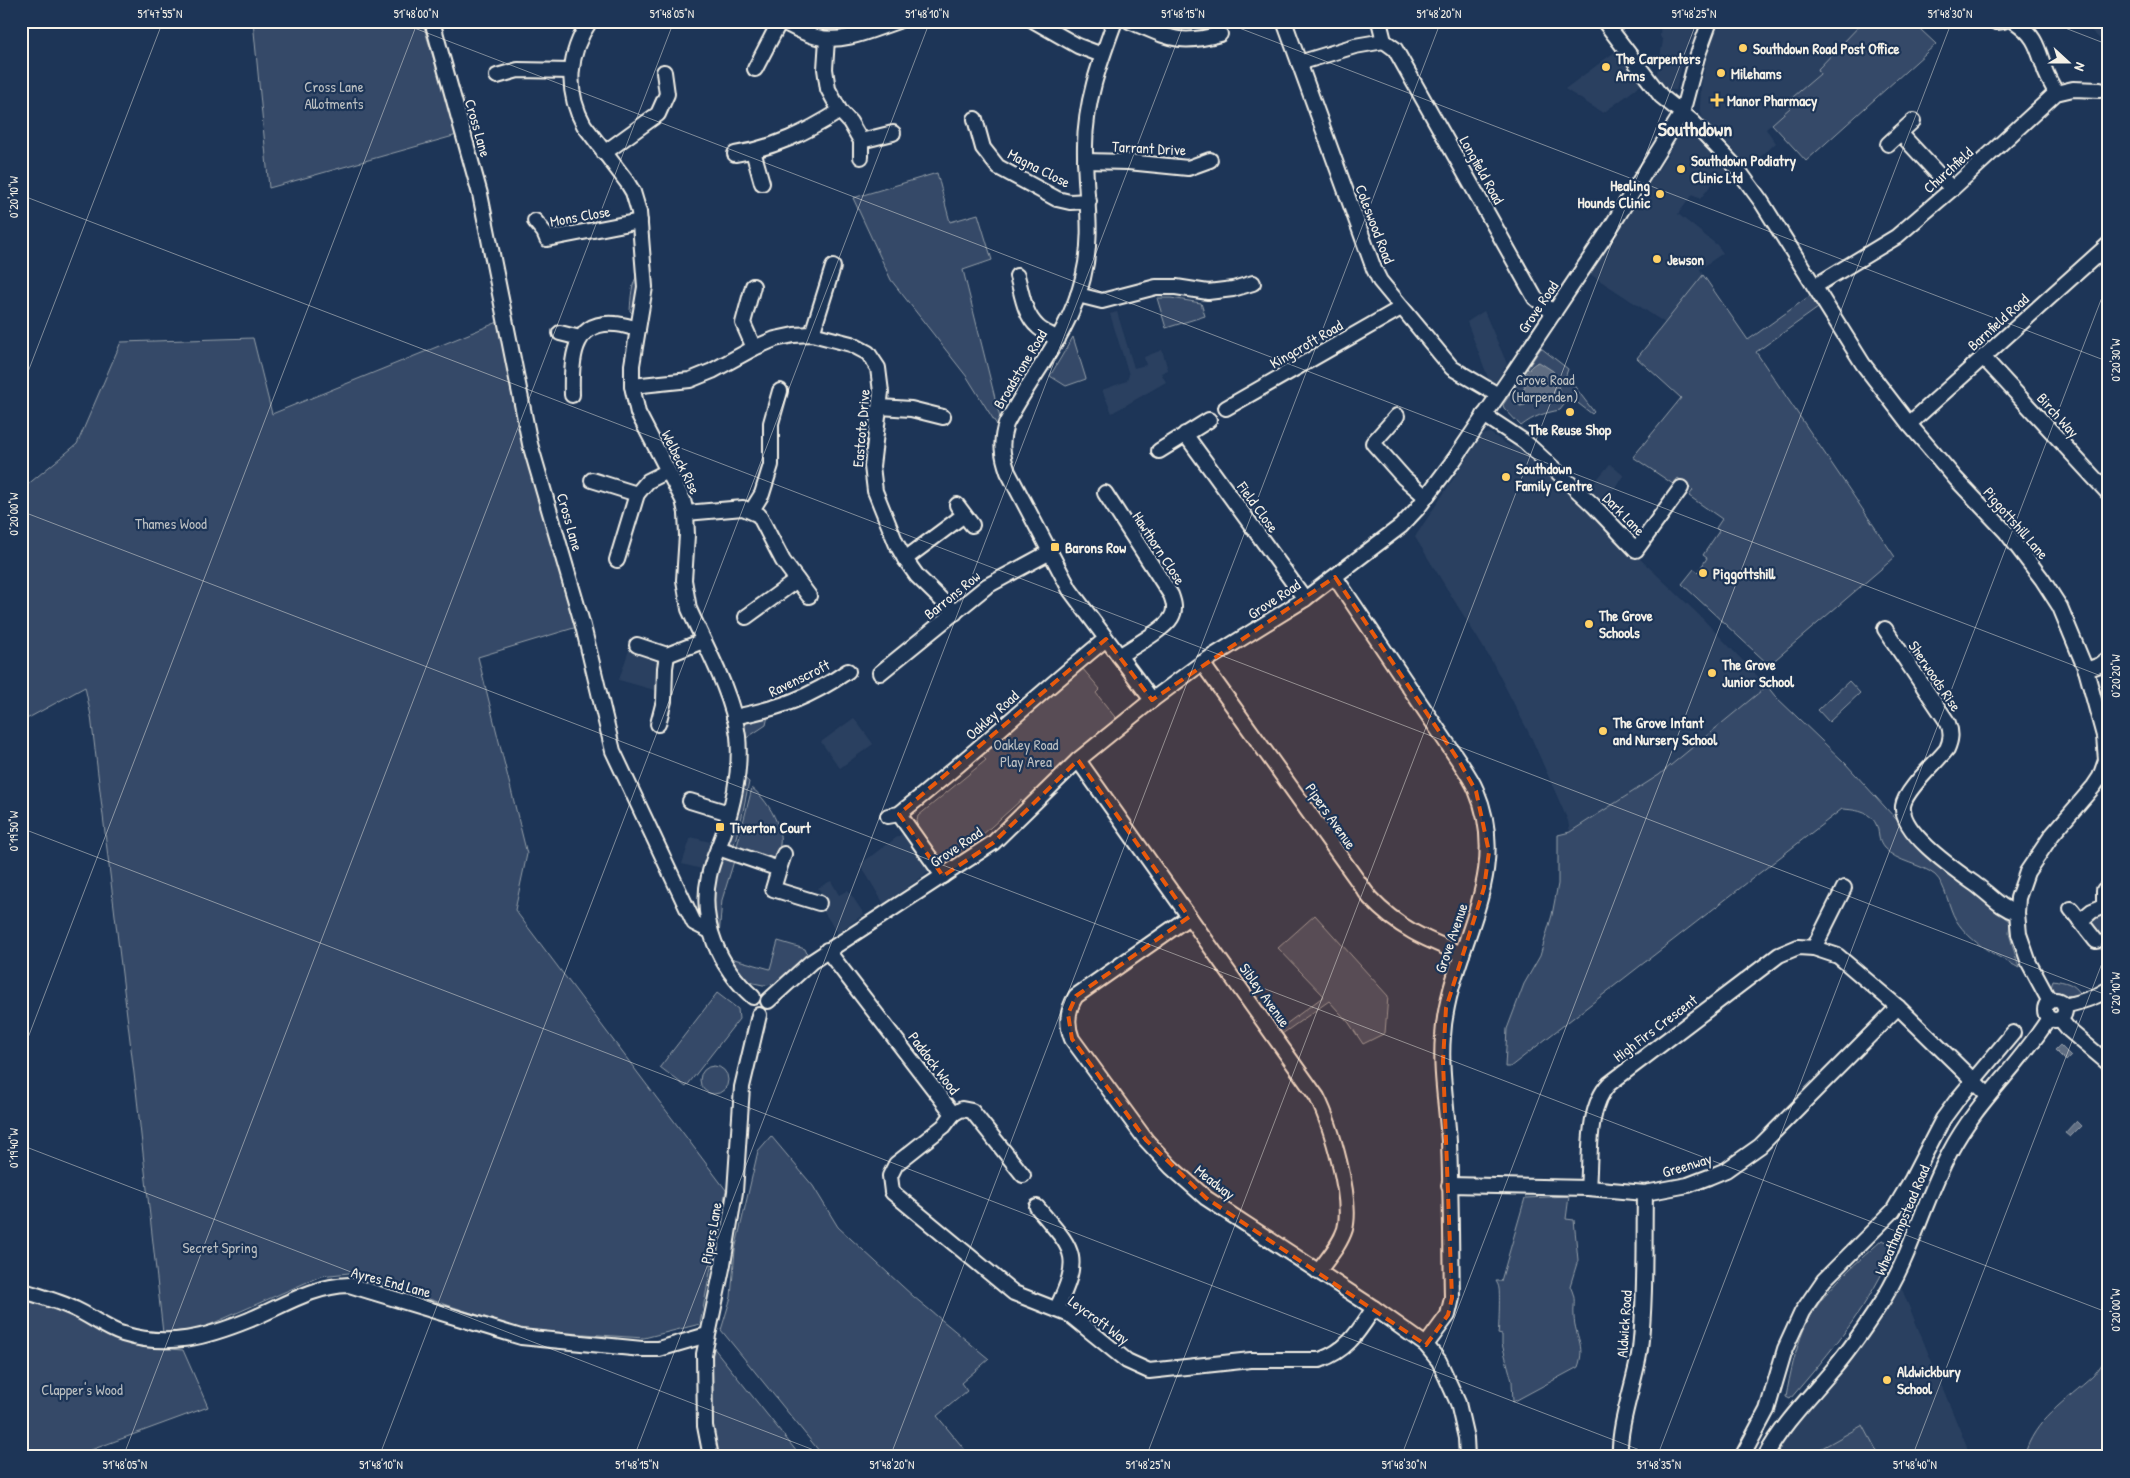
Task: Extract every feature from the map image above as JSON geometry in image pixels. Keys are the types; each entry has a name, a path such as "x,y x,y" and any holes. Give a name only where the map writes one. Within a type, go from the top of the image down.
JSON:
{"street":[{"name":"Cross Lane","path":"432,21 480,194 530,444 583,626 613,751 694,923 710,931 730,973 754,997"},
{"name":"Welbeck Rise","path":"590,21 578,42 571,71 572,89 578,116 633,192 640,221 645,287 632,365 632,386 638,413 682,500 686,513 687,535 684,564 685,587 689,609 729,699 734,717 738,754 730,813 707,885 707,916 710,931"},
{"path":"755,69 781,21 816,37 827,39 849,37 898,21"},
{"path":"1034,21 1078,46 1102,55"},
{"name":"Broadstone Road","path":"1115,21 1102,55 1088,108 1085,161 1089,201 1089,245 1083,278 1078,295 1058,339 1010,416 1003,434 1002,444 1004,462 1008,472 1070,590 1152,700"},
{"path":"1130,21 1175,40 1199,40 1220,34"},
{"name":"Coleswood Road","path":"1284,21 1374,270 1401,308 1452,368 1498,395"},
{"path":"1299,63 1356,46 1384,41 1380,21"},
{"name":"Piggottshill Lane","path":"1604,21 1656,90 1693,122 1736,166 1761,201 1863,364 1909,424 1956,479 2006,532 2042,579 2060,607 2086,670 2106,748 2104,768 2094,786 2052,835 2027,872 2022,883 2017,913 2019,934 2029,963 2050,1002 2058,1001 2058,1014"},
{"name":"Grove Road","path":"759,1014 768,1010 768,1000 827,950 993,843 1078,760 1152,700 1202,664 1305,599 1401,526 1426,497 1554,313 1611,227 1682,113 1697,57 1710,21"},
{"path":"2014,21 2036,42 2044,67 2056,92 2072,89 2100,90"},
{"path":"827,39 825,78 828,89 840,111 850,122 861,140 861,157"},
{"name":"Longfield Road","path":"1384,41 1395,49 1535,298 1554,313"},
{"path":"497,76 518,70 532,69 571,71"},
{"path":"604,153 658,114 667,94 664,72"},
{"name":"Churchfield","path":"1815,286 1896,237 1952,189 2056,92"},
{"path":"735,154 753,151 808,131 840,111"},
{"name":"Magna Close","path":"975,119 983,148 998,167 1057,199 1070,202 1089,201"},
{"path":"1888,144 1913,121"},
{"path":"861,140 893,133"},
{"path":"1900,133 1952,189"},
{"path":"753,151 762,183"},
{"name":"Tarrant Drive","path":"1085,161 1128,162 1188,168 1210,160"},
{"name":"Mons Close","path":"535,221 547,240 640,221"},
{"name":"Barnfield Road","path":"1909,424 2109,244"},
{"path":"812,334 833,266"},
{"path":"1017,276 1026,311 1032,321 1038,327 1058,339"},
{"path":"1078,295 1102,301 1156,287 1215,292 1253,283"},
{"path":"753,286 743,323 754,348"},
{"name":"Kingcroft Road","path":"1226,408 1401,308"},
{"path":"572,395 572,358 580,338 590,329 606,324 616,324 638,329"},
{"path":"560,333 580,338"},
{"name":"Eastcote Drive","path":"632,386 690,380 712,371 754,348 784,337 812,334 851,344 868,353 878,368 881,392 874,447 873,478 879,500 896,543 905,559 917,576 956,613"},
{"name":"Birch Way","path":"1983,357 2109,494"},
{"path":"752,510 762,494 771,465 771,423 780,391"},
{"path":"880,407 911,409 943,416"},
{"name":"Dark Lane","path":"1484,415 1513,432 1550,464 1636,550 1680,488"},
{"path":"1397,416 1373,443 1404,478 1426,497"},
{"path":"1159,451 1209,420"},
{"name":"Field Close","path":"1185,434 1305,599"},
{"path":"617,560 636,494 648,481 668,471"},
{"path":"592,480 636,494"},
{"name":"Hawthorn Close","path":"1105,493 1171,595 1174,607 1168,623 1119,656"},
{"path":"686,513 743,508 752,510 759,515 783,561 809,596"},
{"path":"905,559 964,515"},
{"name":"Barrons Row","path":"880,673 956,613 986,586 1050,552"},
{"name":"Grove Avenue","path":"1335,577 1460,761 1476,791 1488,833 1488,869 1478,910 1451,985 1443,1037 1449,1143 1451,1306 1444,1322 1426,1345"},
{"path":"746,617 797,580"},
{"name":"Sherwoods Rise","path":"1885,630 1951,730 1947,749 1910,791 1905,800 1903,808 1905,819 1925,844 1952,869 1980,888 1999,905 2017,913"},
{"name":"Oakley Road","path":"943,876 893,815 961,765 1045,689 1106,639"},
{"path":"637,645 667,655 703,641"},
{"path":"658,724 664,701 667,655"},
{"path":"2086,670 2100,666 2109,658"},
{"name":"Pipers Avenue","path":"1202,664 1370,898 1384,913 1417,936 1462,954"},
{"name":"Ravenscroft","path":"734,717 786,705 828,685 848,671"},
{"name":"Sibley Avenue","path":"1078,760 1317,1097 1330,1126 1346,1208 1346,1221 1341,1239 1318,1272"},
{"path":"690,801 730,813"},
{"path":"718,848 779,869"},
{"path":"784,854 773,889 819,903"},
{"path":"1814,948 1844,888"},
{"path":"2080,921 2092,911 2106,908 2104,890"},
{"path":"2071,910 2096,941"},
{"name":"Meadway","path":"1189,917 1082,991 1073,1001 1068,1014 1069,1031 1072,1039 1146,1140 1171,1167 1206,1198 1374,1308 1426,1345 1439,1361 1458,1403 1466,1438 1467,1457"},
{"name":"High Firs Crescent","path":"1588,1188 1594,1116 1600,1093 1609,1084 1779,955 1798,947 1814,948 1838,956 1898,1007 1988,1095"},
{"name":"Paddock Wood","path":"827,950 953,1114 962,1109 972,1111 1023,1175"},
{"path":"2109,989 2099,996 2058,1014 2070,1031 2109,1064"},
{"path":"759,1014 754,1013 750,1008 750,1002 754,997 762,995 768,1000"},
{"name":"Greenway","path":"1449,1185 1588,1188 1645,1193 1688,1185 1709,1178 1726,1170 1760,1146 1898,1007"},
{"name":"Pipers Lane","path":"711,1457 705,1426 704,1354 723,1264 735,1192 742,1087 759,1014"},
{"name":"Wheathampstead Road","path":"1765,1457 1773,1442 1798,1408 1831,1372 1896,1278 1950,1151 1988,1095 2058,1014"},
{"name":"Wheathampstead Road","path":"1742,1457 1767,1410 1785,1349 1802,1312 1824,1280 1893,1211 1912,1180 1943,1119 2013,1033"},
{"name":"Leycroft Way","path":"953,1114 944,1126 896,1164 890,1176 892,1192 1014,1293 1057,1308 1070,1315 1127,1361 1148,1371 1251,1360 1320,1360 1330,1357 1346,1347 1374,1308"},
{"name":"Aldwick Road","path":"1620,1457 1621,1436 1640,1347 1643,1307 1645,1193"},
{"path":"1037,1206 1066,1241 1072,1255 1071,1275 1057,1308"},
{"name":"Ayres End Lane","path":"21,1290 76,1309 122,1334 160,1340 176,1341 216,1333 311,1291 331,1286 349,1285 521,1337 642,1350 659,1349 707,1336"}],"highlighted area":[{"path":"1335,577 1459,761 1476,791 1489,852 1484,888 1446,1008 1443,1061 1452,1298 1448,1315 1426,1345 1206,1198 1146,1140 1072,1039 1068,1014 1076,996 1189,917 1078,760 993,843 943,876 899,814 1106,639 1152,700"}],"shaded area":[{"path":"1661,21 1696,26 1693,44 1687,46 1676,90 1662,87 1656,78 1663,41 1660,36"},
{"path":"1717,21 1864,21 1818,69 1821,74 1787,102 1791,107 1766,129 1776,143 1749,167 1702,117 1700,106 1701,87 1710,40"},
{"path":"2081,21 2109,21 2109,43 2103,42"},
{"path":"1616,51 1642,84 1625,97 1603,113 1565,89"},
{"name":"Jewson","path":"1685,129 1728,173 1711,185 1700,199 1693,194 1678,214 1717,245 1723,253 1700,269 1703,275 1665,323 1590,274 1670,152 1671,140 1678,131"},
{"path":"1484,311 1507,364 1492,388 1467,322"},
{"path":"1117,312 1134,368 1146,365 1144,357 1162,350 1168,370 1161,373 1166,382 1112,413 1102,390 1127,381 1129,375 1110,314"},
{"path":"1539,362 1553,371 1560,392 1555,398 1535,393 1525,405 1520,406 1518,404 1525,386 1522,380 1531,367"},
{"name":"The Grove Schools","path":"1490,433 1511,447 1516,441 1699,615 1767,686 1659,775 1570,832 1568,821 1532,739 1493,663 1415,537 1482,435"},
{"path":"1610,464 1624,476 1602,505 1588,490"},
{"path":"629,650 659,659 658,691 619,680"},
{"path":"854,718 873,744 840,768 821,742"},
{"path":"903,833 930,871 884,904 860,864"},
{"path":"691,837 710,842 702,869 682,864"},
{"path":"831,881 839,895 848,890 864,914 838,933 821,908 819,896 822,894 818,888"},
{"path":"2060,1045 2071,1056 2066,1061 2055,1050"},
{"path":"2076,1121 2081,1126 2070,1137 2065,1133"},
{"name":"Aldwickbury School","path":"1901,1287 1971,1457 1774,1457 1801,1416 1856,1355 1872,1328"}],"green space":[{"name":"Cross Lane Allotments","path":"253,21 422,21 457,135 269,188"},
{"path":"1864,21 1921,21 1918,23 1920,29 1936,44 1806,161 1772,124 1791,107 1787,102 1820,74 1818,69"},
{"path":"937,173 950,222 978,214 992,260 963,270 1000,418 997,425 967,377 891,280 853,198"},
{"path":"639,272 640,285 634,315 630,311 631,296 634,281"},
{"path":"1703,275 1748,340 1811,295 1818,308 1756,352 1895,557 1769,665 1682,584 1694,569 1698,572 1707,558 1703,555 1719,531 1716,528 1722,519 1689,496 1693,490 1678,478 1673,484 1633,457 1681,398 1637,358"},
{"path":"1157,298 1171,298 1201,303 1205,316 1166,328"},
{"path":"498,322 577,627 478,657 527,854 515,910 726,1190 700,1324 644,1338 524,1330 349,1273 321,1276 200,1329 163,1333 91,716 85,687 21,722 21,490 77,444 121,342 253,338 272,414"},
{"path":"1073,337 1086,379 1066,386 1050,376"},
{"name":"Grove Road (Harpenden)","path":"1541,348 1568,369 1566,375 1594,412 1592,414 1570,397 1560,410 1539,415 1521,426 1504,408 1503,405"},
{"name":"Oakley Road Play Area","path":"1082,668 1100,689 1096,693 1118,721 1025,804 1021,800 981,836 944,862 916,825 918,816 986,760 981,755"},
{"path":"1849,681 1860,693 1829,722 1818,710"},
{"path":"1767,686 1845,763 1905,829 2010,922 2009,933 2019,968 1984,948 1969,936 1956,920 1939,879 1929,871 1896,857 1884,848 1880,842 1878,830 1873,819 1859,811 1842,809 1510,1067 1505,1067 1507,1029 1524,984 1540,956 1552,915 1558,884 1558,835 1570,832 1659,775"},
{"path":"768,716 766,725 745,739 744,727 749,720"},
{"path":"742,776 749,782 733,848 729,841 729,834"},
{"path":"752,788 766,802 776,821 780,842 773,860 738,850 737,846"},
{"path":"727,858 731,858 734,861 722,900 719,936 712,906 713,882 720,863"},
{"path":"1315,915 1388,996 1385,1033 1363,1044 1349,1023 1329,1001 1282,1034 1278,1030 1324,996 1278,948"},
{"path":"2101,915 2109,917 2109,952 2097,948 2090,924 2092,917"},
{"path":"778,941 805,949 808,956 778,984 763,985 749,982 736,973 727,957 770,969"},
{"path":"2053,980 2066,982 2076,988 2081,995 2068,996 2058,993 2051,988"},
{"path":"717,993 738,1009 739,1019 686,1087 660,1067"},
{"path":"714,1066 724,1070 728,1080 724,1090 714,1094 704,1090 700,1080 704,1070"},
{"path":"771,1136 813,1186 838,1227 914,1297 989,1359 961,1383 967,1391 937,1416 965,1450 957,1457 824,1457 721,1330 731,1297 735,1250 758,1151"},
{"path":"1569,1196 1566,1219 1574,1220 1578,1260 1570,1286 1574,1298 1575,1324 1581,1347 1578,1367 1513,1402 1512,1381 1502,1344 1502,1335 1498,1334 1499,1287 1496,1281 1501,1281 1525,1198"},
{"path":"1882,1240 1895,1245 1874,1288 1849,1326 1820,1363 1790,1399 1786,1397 1798,1346 1811,1316 1838,1281"},
{"name":"Clapper's Wood","path":"21,1296 76,1316 140,1347 183,1350 208,1407 72,1457 37,1457 25,1447 21,1447"},
{"path":"713,1347 801,1457 716,1457 710,1426"},
{"path":"2109,1354 2109,1457 2024,1457 2035,1432 2043,1421 2093,1376"},
{"path":"1863,1425 1880,1457 1806,1457"}],"place":[{"name":"Southdown Road Post Office","path":"1743,48"},
{"name":"The Carpenters Arms","path":"1606,67"},
{"name":"Milehams","path":"1721,73"},
{"name":"Manor Pharmacy","path":"1717,100"},
{"name":"Southdown Podiatry Clinic Ltd","path":"1681,169"},
{"name":"Healing Hounds Clinic","path":"1660,194"},
{"name":"Jewson","path":"1657,259"},
{"name":"The Reuse Shop","path":"1570,412"},
{"name":"Southdown Family Centre","path":"1506,477"},
{"name":"Barons Row","path":"1055,547"},
{"name":"Piggottshill","path":"1703,573"},
{"name":"The Grove Schools","path":"1589,624"},
{"name":"The Grove Junior School","path":"1712,673"},
{"name":"The Grove Infant and Nursery School","path":"1603,731"},
{"name":"Tiverton Court","path":"720,827"},
{"name":"Aldwickbury School","path":"1887,1380"}],"district":[{"name":"Southdown","path":"1695,128"}],"park label":[{"name":"Thames Wood","path":"171,523"},
{"name":"Secret Spring","path":"220,1247"}]}
